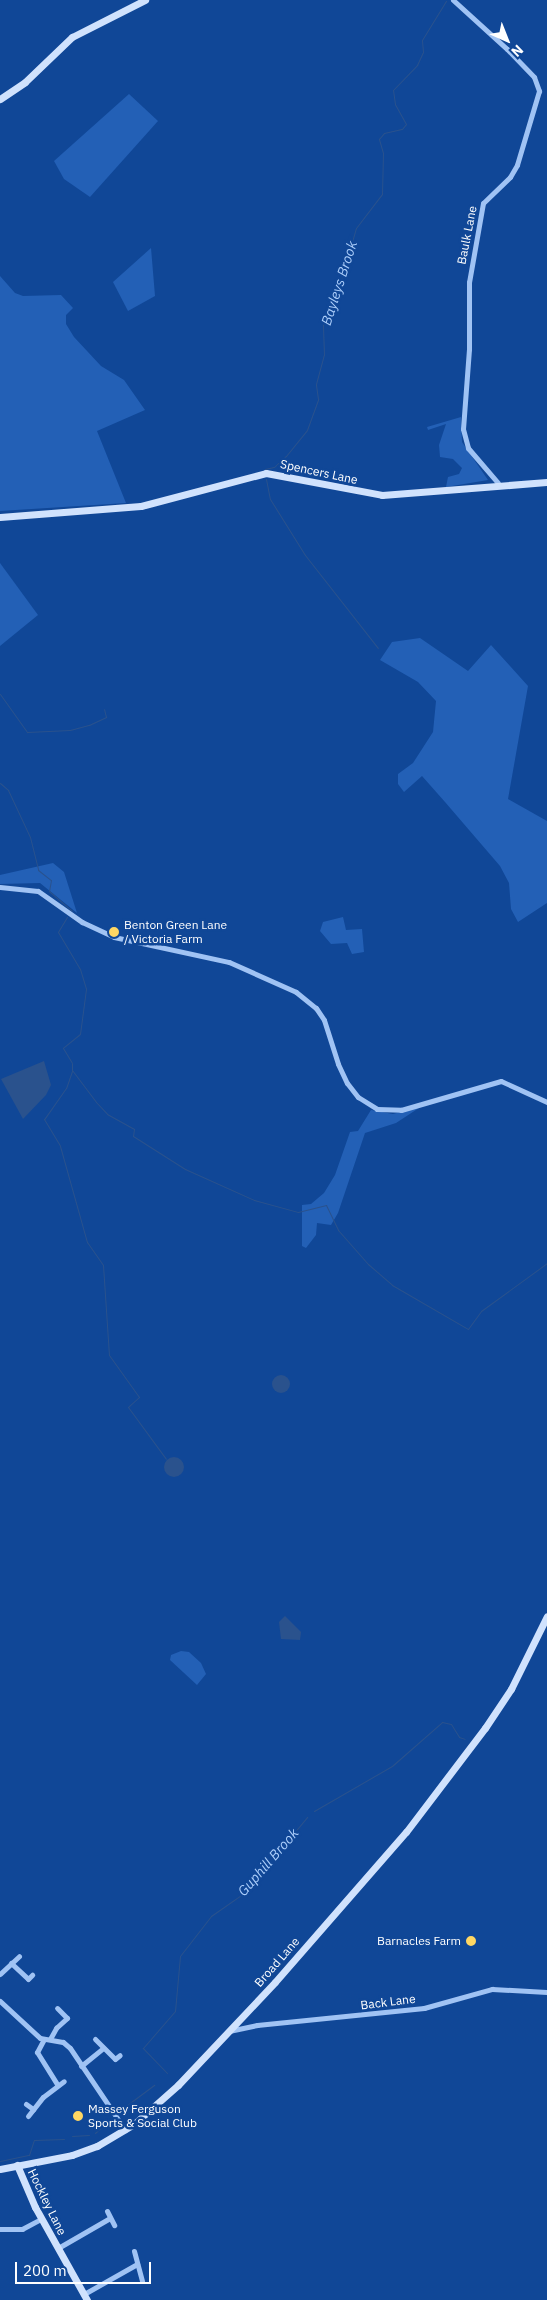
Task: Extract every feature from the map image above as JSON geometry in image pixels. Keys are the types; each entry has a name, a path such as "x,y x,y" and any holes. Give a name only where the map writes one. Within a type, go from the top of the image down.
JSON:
{"street":[{"path":"0,99 25,82 72,38 145,0"},
{"name":"Baulk Lane","path":"453,0 507,49 534,77 539,91 516,165 510,177 483,203 469,282 469,349 463,429 468,448 498,483"},
{"name":"Spencers Lane","path":"0,517 141,506 266,473 382,495 434,493 498,483 547,482"},
{"path":"0,887 38,891 82,922 114,937 229,962 296,992 320,1014 347,1083 358,1098 378,1109 400,1110 501,1081 547,1102"},
{"name":"Broad Lane","path":"0,2169 82,2152 125,2130 163,2100 229,2031 406,1832 485,1728 511,1689 547,1616"},
{"path":"0,1974 19,1956"},
{"path":"11,1963 26,1982 32,1975"},
{"name":"Back Lane","path":"229,2031 258,2025 424,2008 492,1989 547,1992"},
{"path":"0,2001 47,2039 63,2042 125,2130"},
{"path":"57,2008 69,2020 56,2028 37,2052 58,2085"},
{"path":"95,2039 115,2059 120,2055"},
{"path":"81,2066 103,2048"},
{"path":"28,2116 33,2109 64,2081"},
{"path":"26,2104 33,2109"},
{"name":"Hockley Lane","path":"18,2165 41,2219 85,2297"},
{"path":"107,2211 114,2224"},
{"path":"58,2248 110,2218"},
{"path":"0,2229 22,2229 41,2219"},
{"path":"134,2252 142,2281"},
{"path":"85,2297 136,2264"}],"shaded area":[{"path":"129,94 158,121 90,197 64,179 54,161"},
{"path":"151,248 155,296 128,311 113,282"},
{"path":"0,276 15,293 23,296 61,295 73,308 66,315 66,324 74,337 101,366 124,380 145,410 97,431 126,503 0,511"},
{"path":"461,417 462,442 488,480 446,487 448,477 459,474 462,468 453,459 440,457 439,445 446,424 428,430 427,427"},
{"path":"0,563 38,615 0,646"},
{"path":"420,638 468,671 491,645 528,686 508,799 547,821 547,903 518,922 511,909 509,883 500,866 445,802 422,776 404,792 398,784 398,774 413,763 433,732 436,701 418,682 380,660 392,642"},
{"path":"53,863 64,872 77,913 40,883 0,884 0,875"},
{"path":"343,917 346,930 362,929 364,952 352,954 347,943 331,944 320,931 323,922"},
{"path":"44,1061 51,1085 46,1095 23,1119 1,1079"},
{"path":"422,1106 396,1123 365,1133 338,1213 331,1225 317,1223 316,1235 306,1248 302,1246 302,1205 311,1204 324,1193 335,1175 350,1132 358,1131 371,1110 393,1114"},
{"path":"277,1375 285,1375 290,1380 288,1391 277,1393 272,1388 272,1380"},
{"path":"174,1457 181,1460 184,1467 181,1474 174,1477 167,1474 164,1467 167,1460"},
{"path":"285,1616 301,1632 300,1640 281,1639 279,1622"},
{"path":"181,1651 189,1652 201,1663 206,1674 197,1685 170,1660 171,1655"}],"waterway":[{"name":"Bayleys Brook","path":"265,469 274,467 286,456 307,430 318,399 316,384 324,355 323,322 334,305 356,228 382,194 383,153 379,139 384,133 402,129 406,124 395,104 393,90 417,65 423,52 422,40 446,1"},
{"name":"Bayleys Brook","path":"266,479 270,499 305,555 378,648"},
{"path":"0,694 27,732 70,730 89,725 106,717 104,709"},
{"path":"0,783 8,790 30,837 38,870 51,880 49,891 72,911"},
{"path":"67,917 58,932 80,969 86,989 80,1034 63,1048 72,1063 72,1070 96,1102 107,1114 134,1129 133,1136 185,1169 254,1200 298,1212 326,1205 338,1230 368,1264 392,1285 468,1329 481,1311 547,1263"},
{"path":"72,1071 66,1088 44,1119 60,1146 87,1242 103,1265 109,1355 139,1397 128,1407 166,1459"},
{"path":"314,1811 392,1766 442,1722 451,1724 459,1737 465,1739"},
{"name":"Guphill Brook","path":"167,2073 143,2048 175,2011 180,1956 211,1916 244,1893 307,1817"},
{"name":"Guphill Brook","path":"119,2111 154,2085"},
{"path":"95,2133 109,2121"},
{"path":"72,2136 89,2135"},
{"name":"Guphill Brook","path":"0,2161 29,2155 34,2140 64,2139"}],"place":[{"name":"Benton Green Lane / Victoria Farm","path":"114,932"},
{"name":"Barnacles Farm","path":"471,1941"},
{"name":"Massey Ferguson Sports & Social Club","path":"78,2116"}]}
